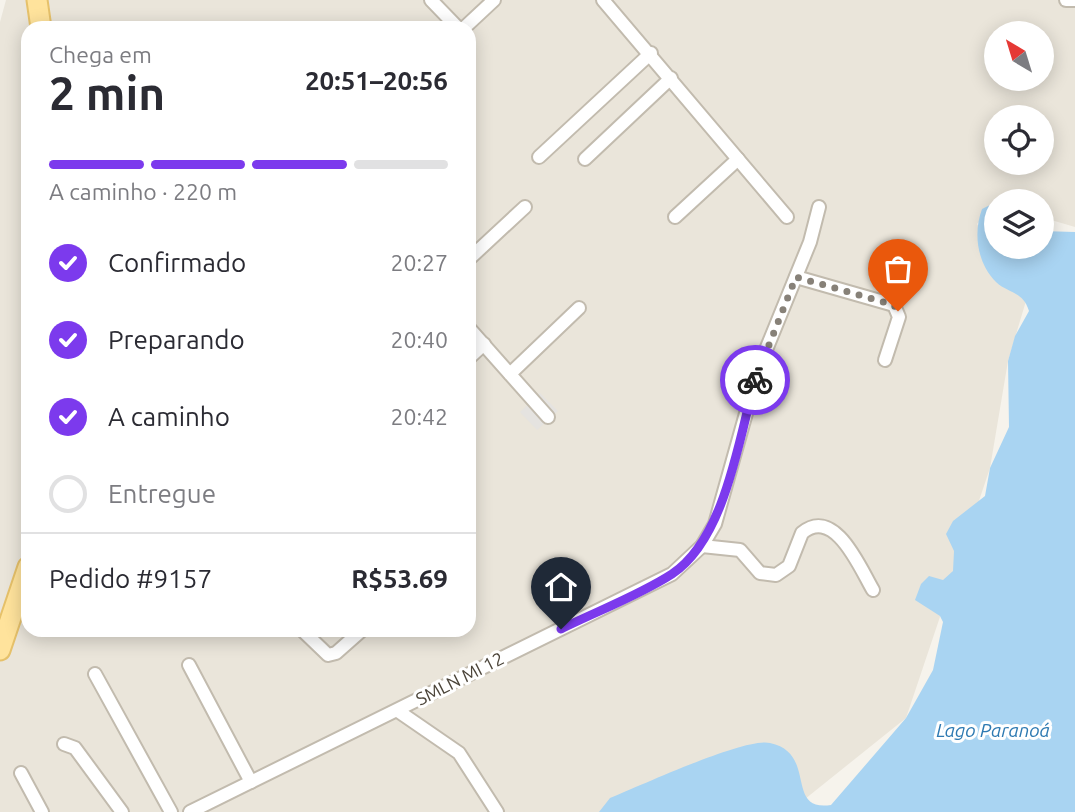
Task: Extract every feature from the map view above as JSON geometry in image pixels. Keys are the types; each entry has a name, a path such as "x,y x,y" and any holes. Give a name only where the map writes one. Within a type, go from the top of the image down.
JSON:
{"main road":[{"path":"37,0 40,21"},
{"path":"0,650 21,588"}],"street":[{"path":"431,0 451,21"},
{"path":"472,21 494,0"},
{"path":"603,0 651,53 788,217"},
{"path":"1066,0 1075,0"},
{"path":"539,157 651,53"},
{"path":"585,159 671,78"},
{"path":"676,217 738,159"},
{"path":"476,252 525,207"},
{"name":"SMLN MI 12","path":"190,812 672,574 702,546 715,524 759,367 810,242 819,207"},
{"path":"796,277 894,305 899,317 885,360"},
{"path":"510,374 579,308"},
{"path":"476,335 548,417"},
{"path":"476,351 484,344"},
{"path":"702,546 740,550 760,573 776,575 789,566 802,533 808,528 832,529 842,537 873,590"},
{"path":"309,637 328,655 336,653 354,637"},
{"path":"189,665 251,782"},
{"path":"95,674 171,812"},
{"path":"398,711 459,753 497,812"},
{"path":"64,744 75,748 122,812"},
{"path":"21,773 42,812"}],"shaded area":[{"path":"6,0 1075,0 1075,227 1054,221 1054,189 984,189 984,216 977,224 984,235 984,259 999,259 1026,301 1008,361 990,468 906,718 805,799 606,812 0,812 0,22"},
{"path":"540,393 558,411 537,430 520,412"}],"water":[{"name":"Lago Paranoá","path":"984,208 984,259 1054,259 1054,231 1075,232 1075,812 599,812 610,798 716,755 757,743 770,743 784,749 793,758 808,800 817,805 831,805 906,718 933,670 943,622 940,616 915,600 921,584 929,576 943,580 953,571 954,551 946,534 953,521 985,496 990,468 1009,427 1008,361 1015,336 1029,311 1023,300 996,282 985,266 977,238"}],"way so far":[{"path":"755,380 796,277 894,305 898,311"}],"route":[{"path":"561,629 672,574 702,546 715,524 755,380"}]}
